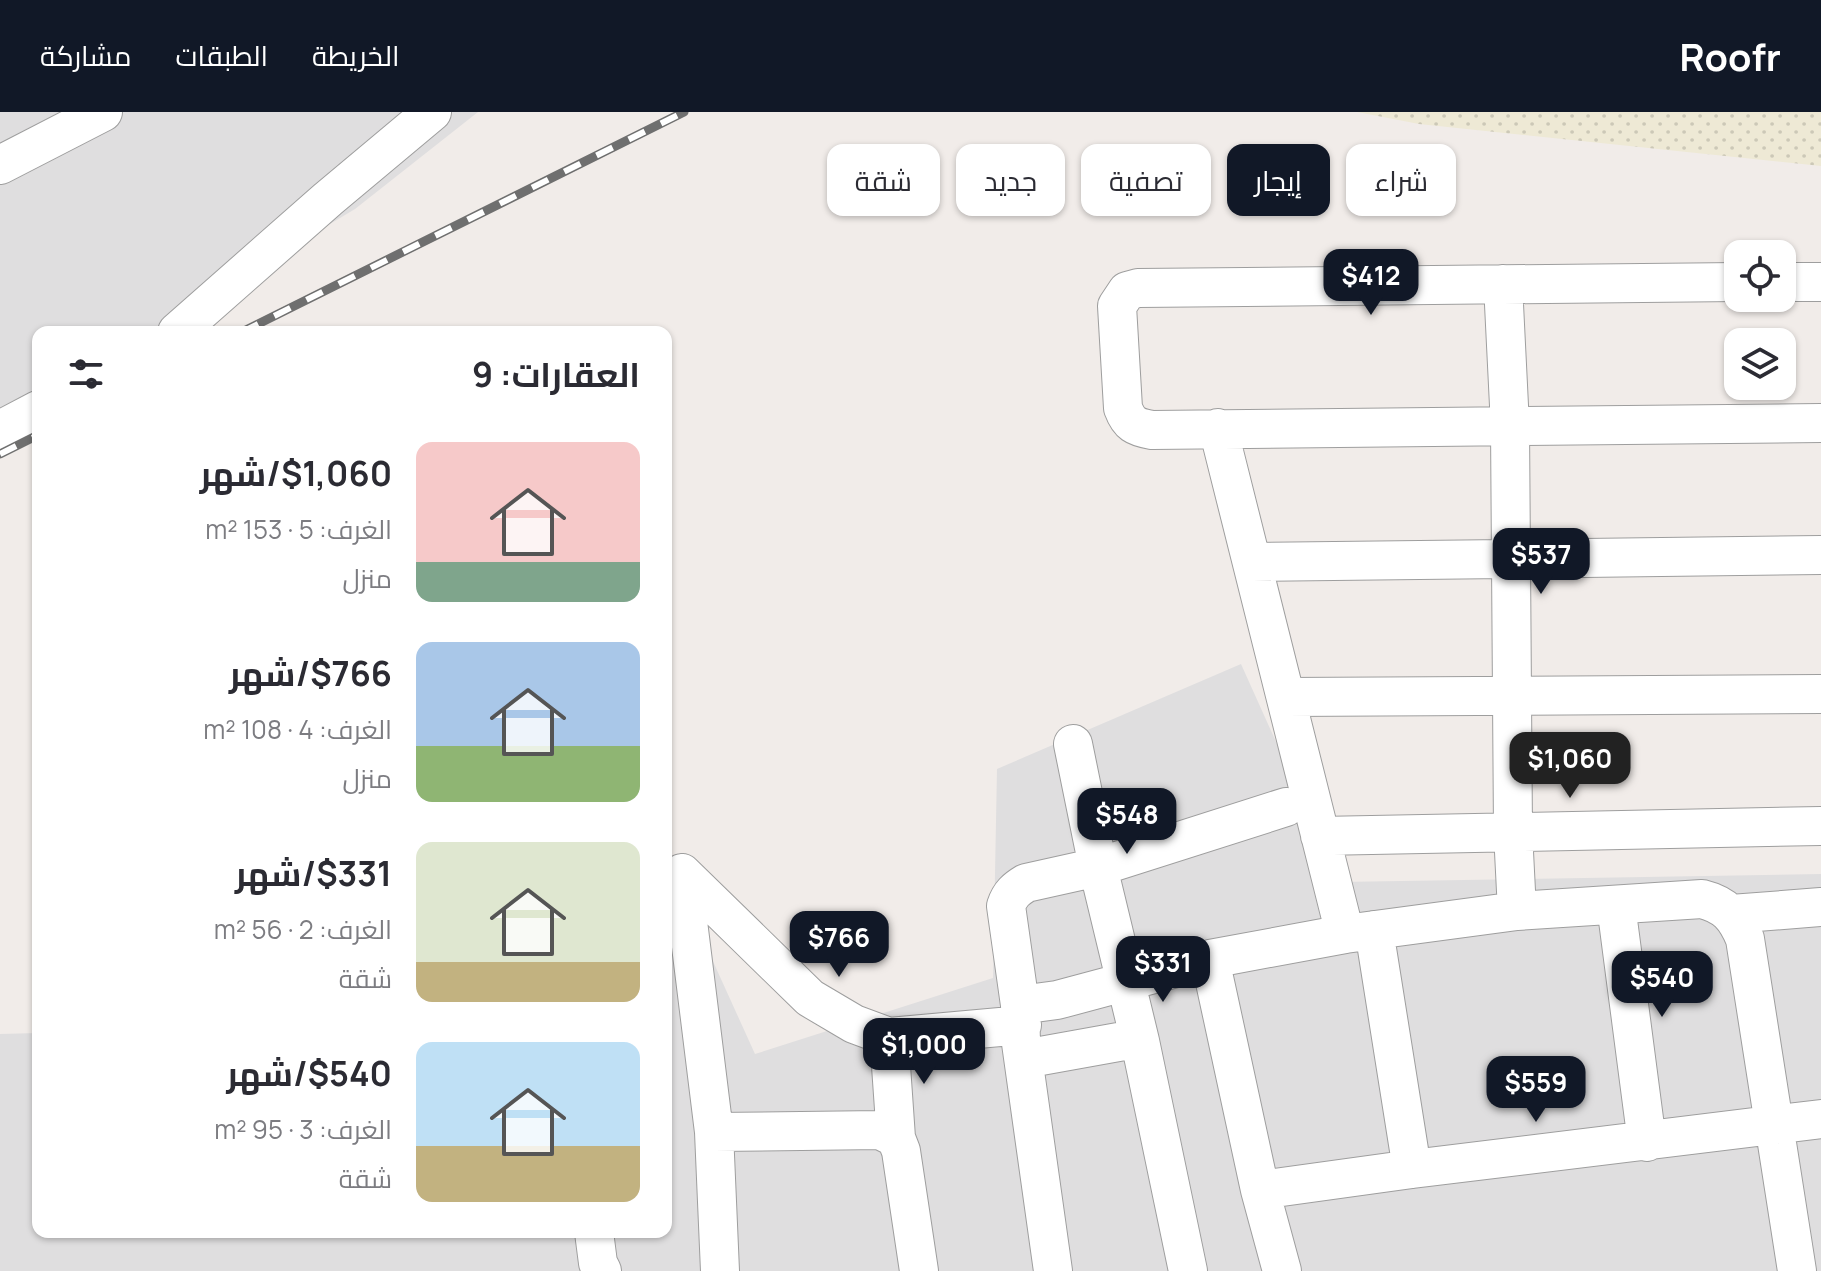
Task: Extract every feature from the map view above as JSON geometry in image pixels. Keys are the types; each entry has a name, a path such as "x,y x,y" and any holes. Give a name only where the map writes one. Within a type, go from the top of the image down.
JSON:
{"street":[{"path":"0,165 103,112"},
{"path":"184,326 432,112"},
{"path":"1724,282 1138,288 1127,291 1117,306 1123,408 1128,422 1138,428 1152,430 1821,423"},
{"path":"1796,282 1821,282"},
{"path":"1503,284 1510,426 1509,559 1517,911"},
{"path":"0,430 32,413"},
{"path":"1218,428 1320,836 1360,932 1412,1169"},
{"path":"1252,562 1821,555"},
{"path":"1286,697 1821,694"},
{"path":"1073,744 1188,1271"},
{"path":"1053,1271 1006,906 1010,896 1026,883 1098,867 1286,807"},
{"path":"1320,836 1821,826"},
{"path":"720,1271 714,1132 682,873 810,998 854,1024 889,1037 1022,1030 1140,1041"},
{"path":"1022,1030 1045,1002 1210,959 1360,932 1517,911 1702,899 1719,903 1731,914 1745,939 1797,1271"},
{"path":"1616,905 1647,1142"},
{"path":"1731,914 1821,907"},
{"path":"1210,959 1260,1190 1282,1271"},
{"path":"889,1037 896,1138 901,1151 919,1271"},
{"path":"1260,1190 1821,1119"},
{"path":"714,1132 880,1130 896,1138"},
{"path":"595,1238 602,1271"},
{"path":"1815,1271 1821,1270"}],"shaded area":[{"path":"0,112 478,112 355,209 160,326 32,326 32,403 0,422"},
{"path":"1357,112 1821,112 1821,166 1419,124"},
{"path":"1241,664 1339,882 1821,874 1821,1271 0,1271 0,1034 32,1033 32,1238 672,1238 672,908 687,904 755,1054 993,978 997,769"}],"railway":[{"path":"254,326 684,112"},
{"path":"0,454 32,438"}]}
